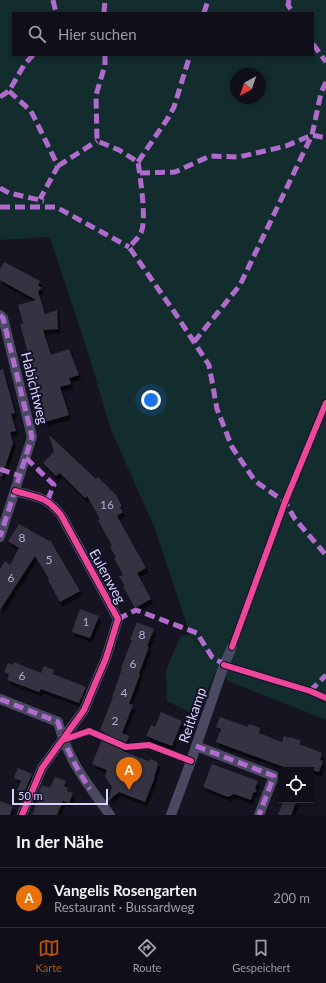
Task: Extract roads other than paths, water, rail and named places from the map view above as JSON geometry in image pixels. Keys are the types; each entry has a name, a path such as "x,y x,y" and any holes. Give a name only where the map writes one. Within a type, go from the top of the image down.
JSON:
{"street":[{"name":"Habichtweg","path":"0,315 3,318 32,437 0,537"},
{"name":"Eulenweg","path":"15,491 45,499 53,505 118,619 106,658 84,710 63,740"},
{"name":"Reitkamp","path":"171,815 224,665 232,647"},
{"path":"0,699 58,722 63,740 78,771 110,815"},
{"path":"22,815 42,768 63,740"},
{"path":"196,746 274,776 259,815"}],"place":[{"name":"Vangelis Rosengarten","path":"129,790"}]}
